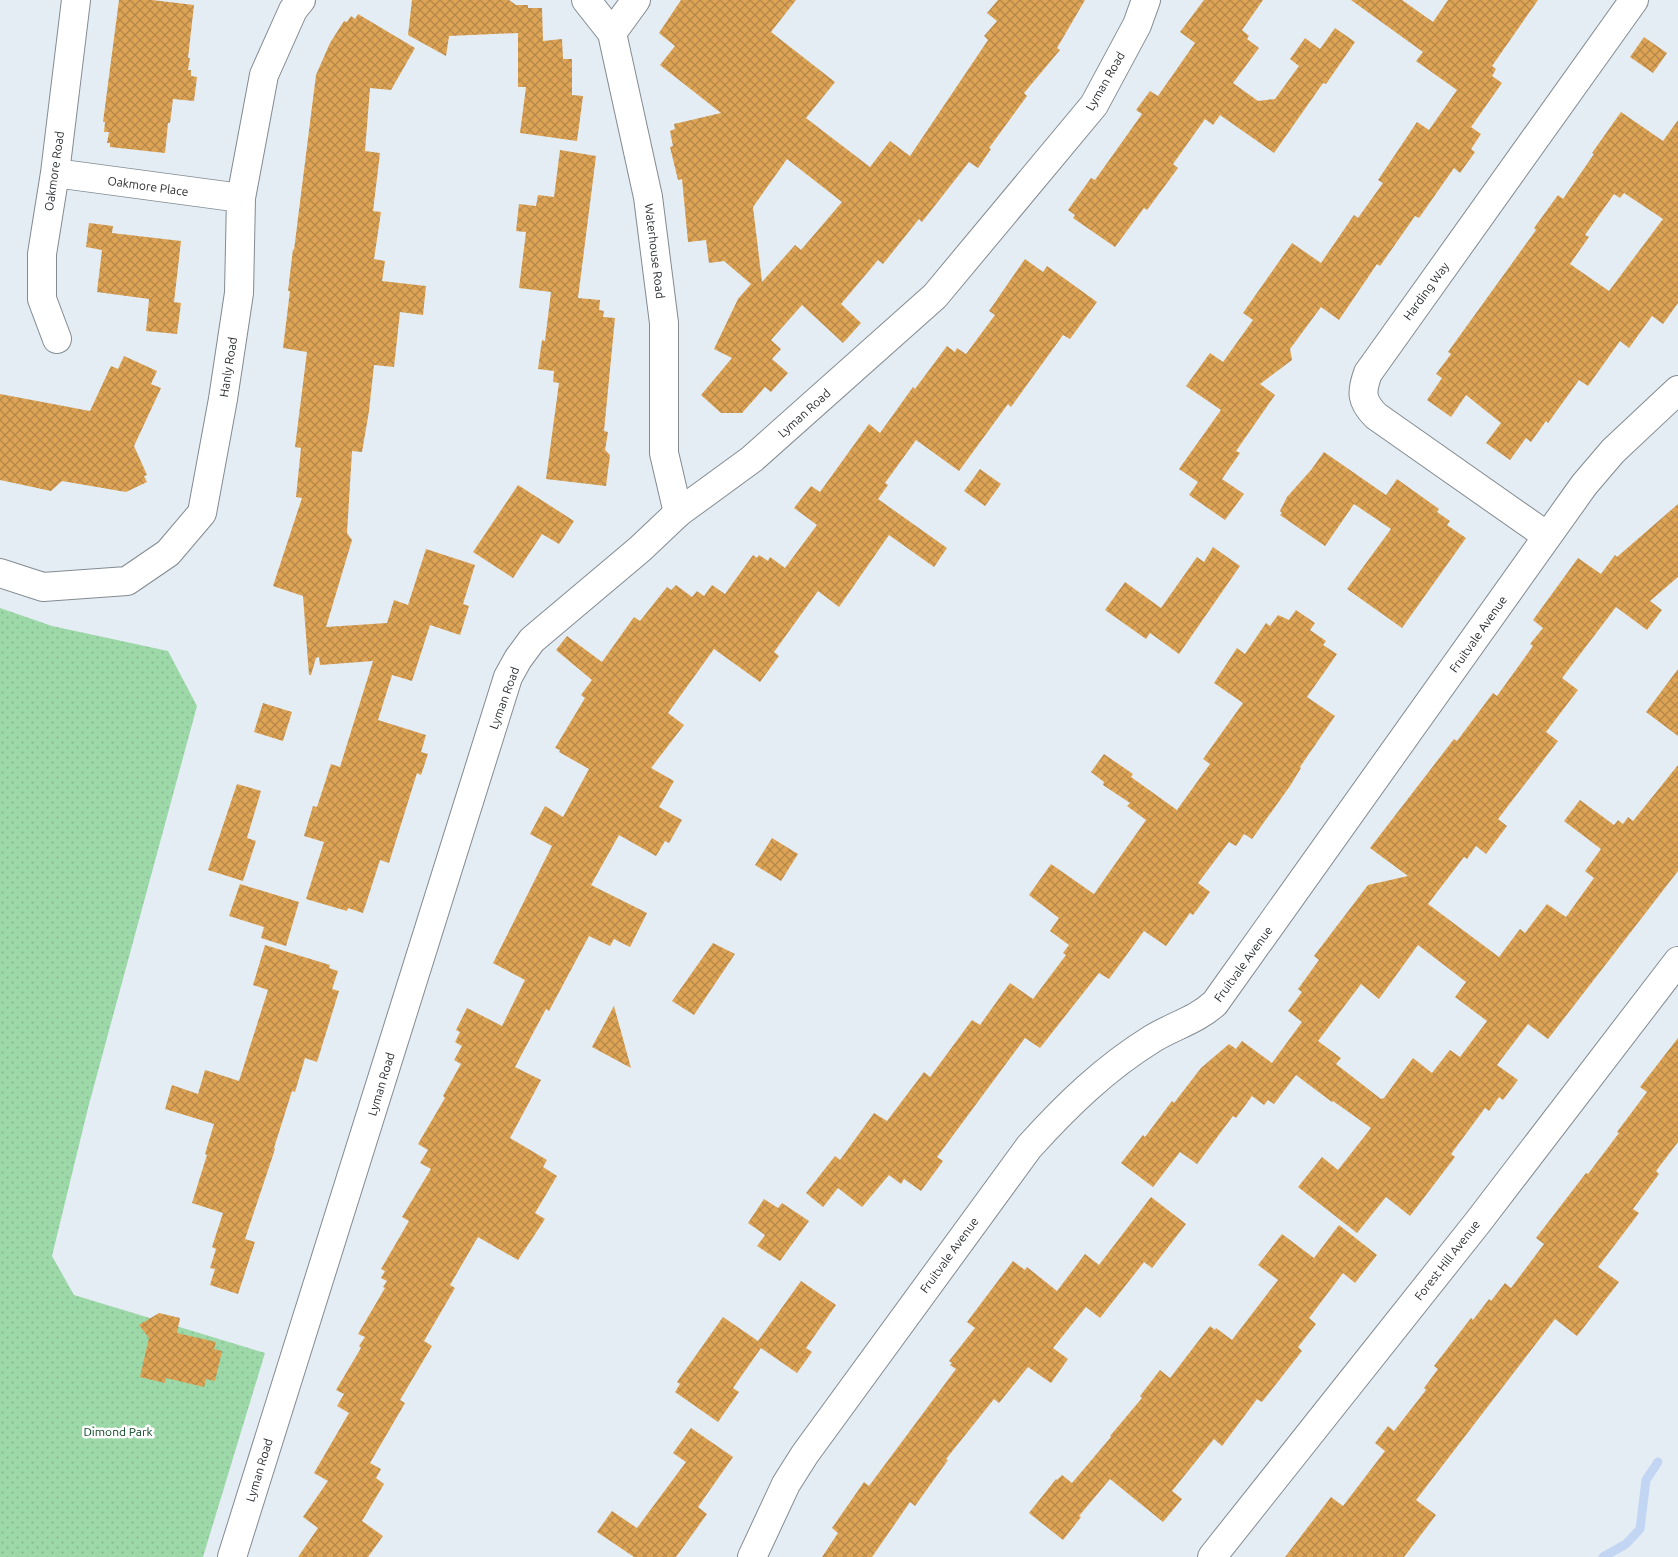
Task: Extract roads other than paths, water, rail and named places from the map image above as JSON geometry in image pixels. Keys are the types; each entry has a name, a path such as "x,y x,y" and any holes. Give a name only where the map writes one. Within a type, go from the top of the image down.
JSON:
{"street":[{"name":"Oakmore Road","path":"57,340 42,299 42,254 55,173 76,0"},
{"name":"Hanly Road","path":"0,573 44,587 127,580 168,553 202,513 223,399 239,292 241,198 264,75 293,10 301,0"},
{"path":"586,0 612,33 636,0"},
{"name":"Lyman Road","path":"232,1557 508,677 518,659 532,640 640,549 678,513 752,459 935,296 1094,105 1137,25 1146,0"},
{"name":"Harding Way","path":"1547,536 1376,416 1368,408 1363,397 1363,385 1368,373 1634,0"},
{"name":"Waterhouse Road","path":"612,33 648,197 664,323 664,453 678,513"},
{"name":"Oakmore Place","path":"55,173 241,198"},
{"name":"Fruitvale Avenue","path":"752,1557 786,1484 805,1454 1029,1147 1086,1088 1119,1062 1153,1038 1206,1012 1215,1003 1547,536 1603,462 1678,390"},
{"name":"Forest Hill Avenue","path":"1212,1557 1478,1222 1678,960"}],"waterway":[{"path":"1603,1557 1626,1544 1640,1529 1646,1480 1658,1462"}],"park label":[{"name":"Dimond Park","path":"118,1431"}]}
